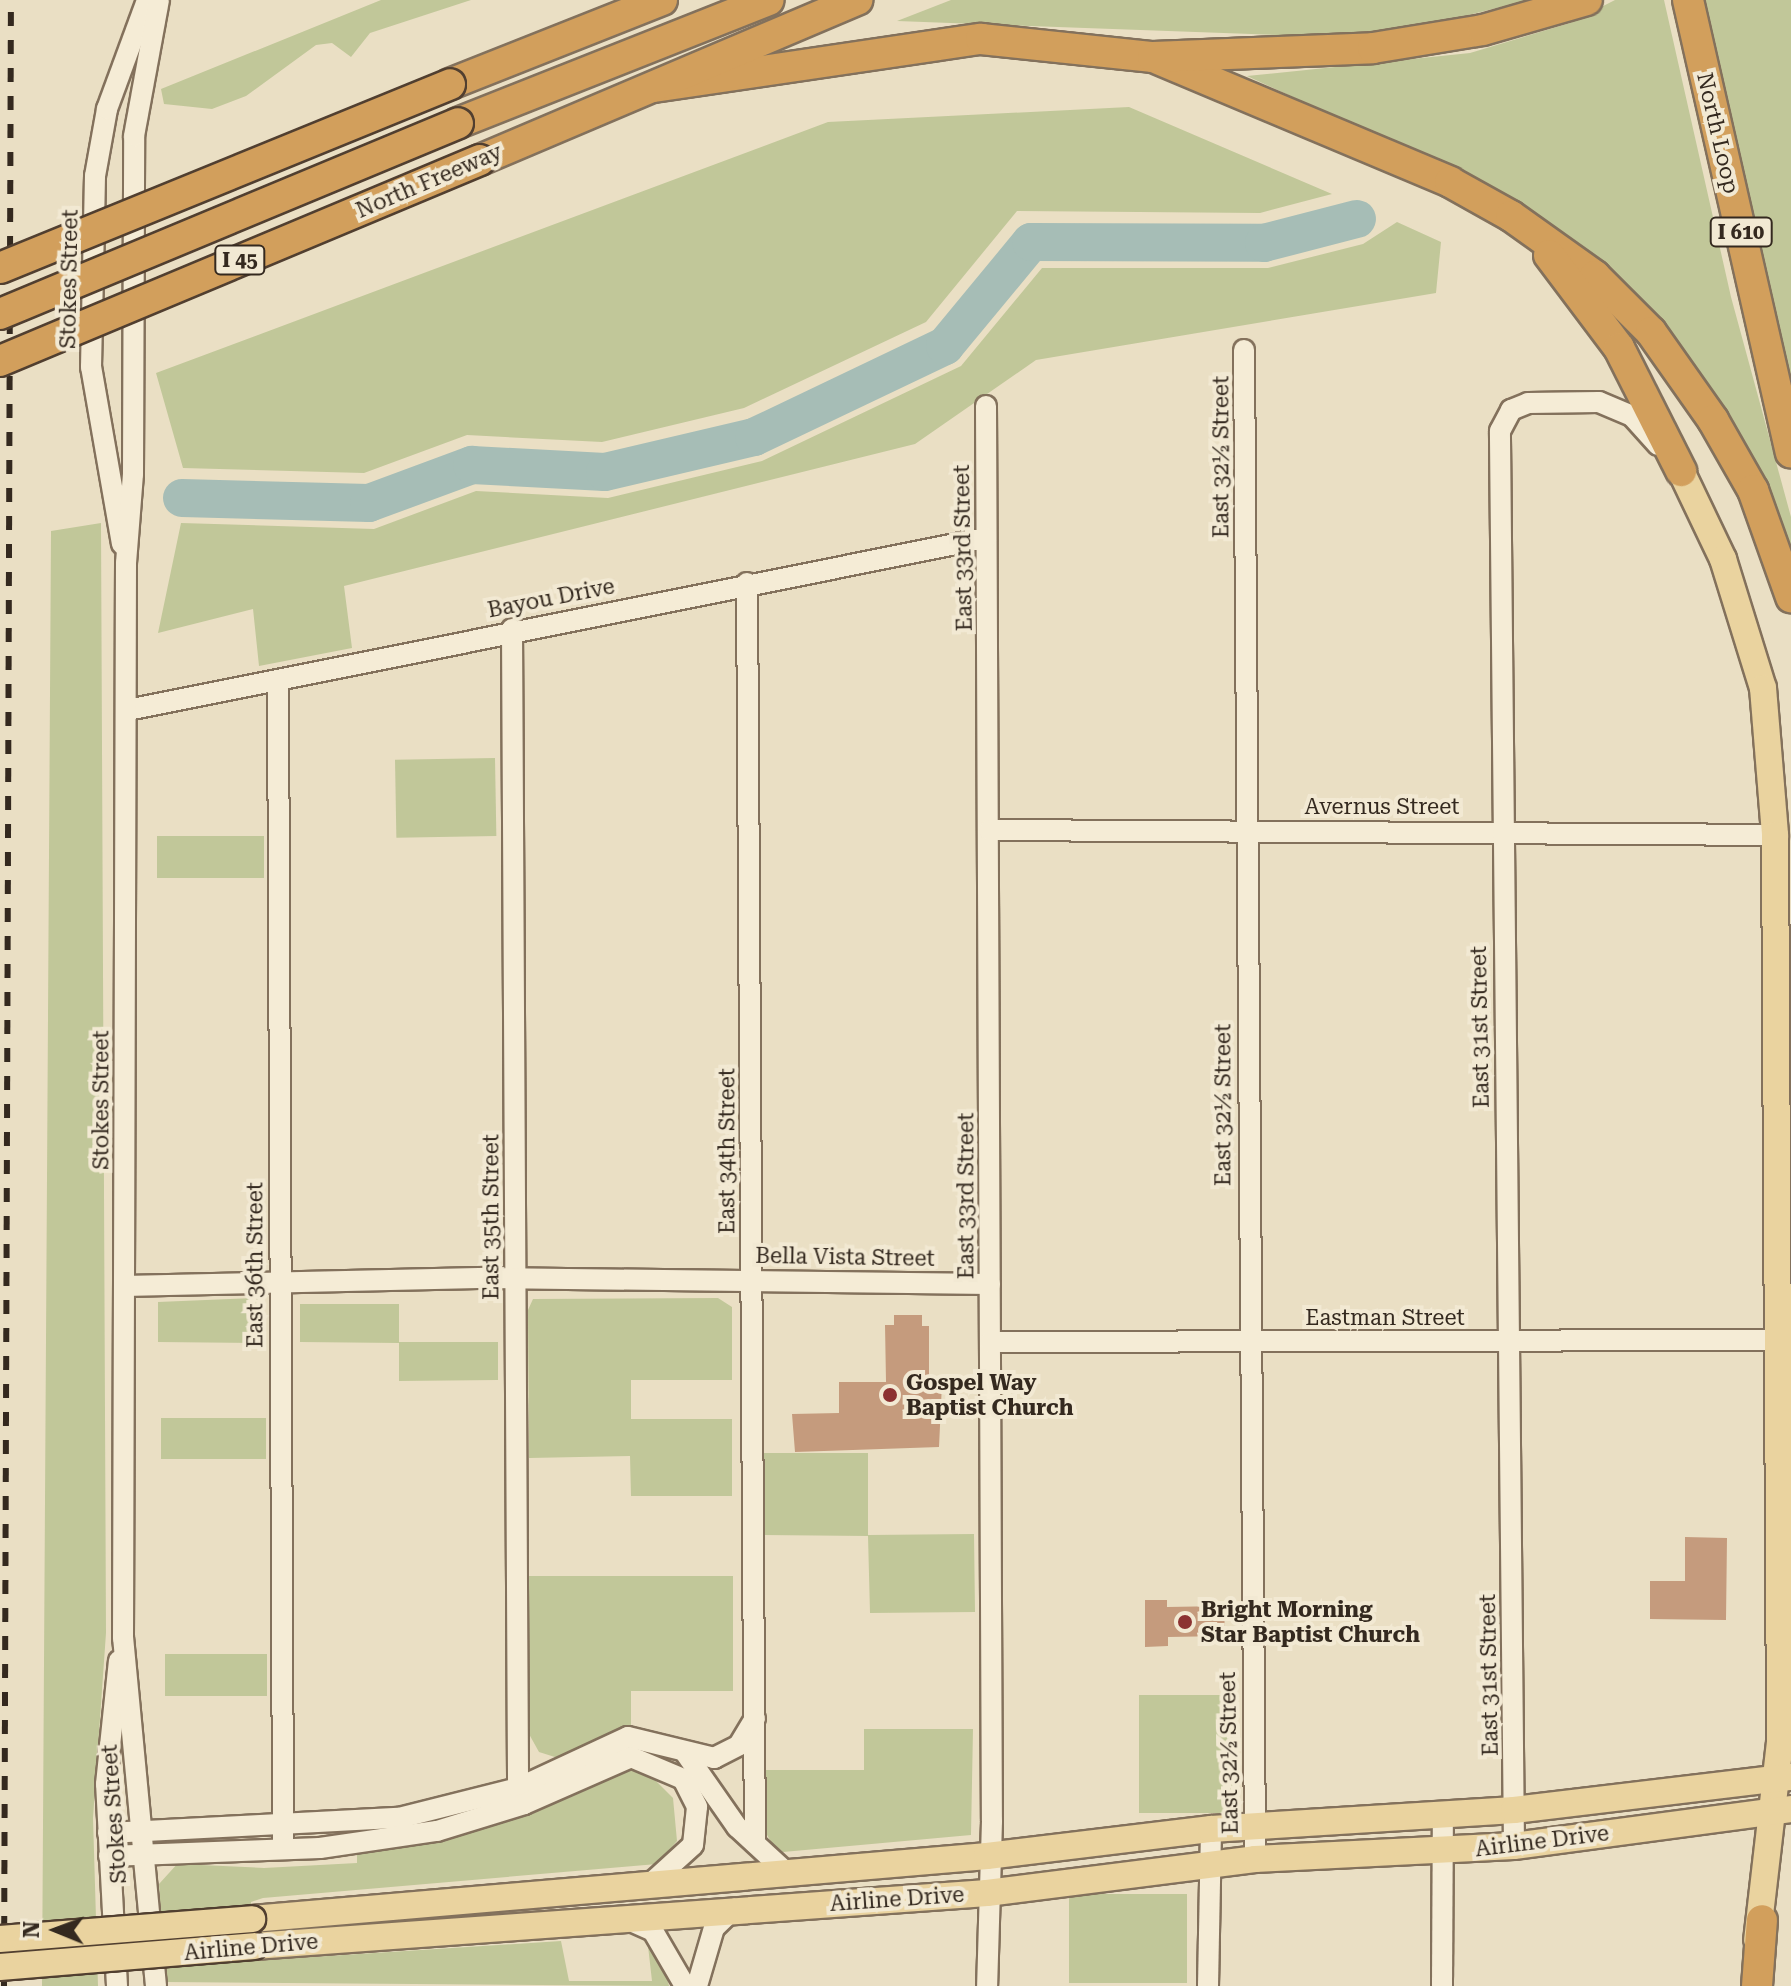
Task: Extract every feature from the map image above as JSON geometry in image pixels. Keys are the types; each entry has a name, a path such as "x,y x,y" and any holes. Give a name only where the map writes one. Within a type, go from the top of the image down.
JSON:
{"highway":[{"path":"611,18 643,0"},
{"path":"0,268 611,18 662,0"},
{"name":"North Freeway","path":"0,314 458,123 768,0"},
{"name":"North Freeway","path":"0,361 857,0"},
{"path":"654,87 981,39 1153,57 1373,48 1483,30 1587,0"},
{"name":"North Loop","path":"1689,6 1791,452"},
{"path":"1153,57 1442,178 1532,231 1595,276 1682,370 1753,490 1791,597"},
{"path":"1532,231 1619,348 1681,471"},
{"path":"1757,1986 1762,1920"}],"main road":[{"path":"1681,471 1723,559 1763,688 1775,835 1783,1776 1781,1810 1762,1920 1745,1986"},
{"name":"Airline Drive","path":"0,1939 987,1856 1211,1829 1443,1817 1783,1776"},
{"name":"Airline Drive","path":"0,1967 734,1909 987,1893 1209,1863 1514,1846 1781,1810"}],"street":[{"name":"Stokes Street","path":"126,563 91,367 95,176 107,109 147,0"},
{"name":"Stokes Street","path":"156,1986 123,1638 128,710 126,563 133,474 134,136 159,0"},
{"name":"East 32½ Street","path":"1244,350 1247,1342 1255,1859"},
{"name":"East 31st Street","path":"1514,1846 1502,830 1500,444 1504,417 1518,406 1606,402 1632,416 1681,471"},
{"name":"East 33rd Street","path":"986,406 992,1821 987,1856 987,1986"},
{"name":"Bayou Drive","path":"128,710 278,682 512,629 986,538"},
{"name":"East 34th Street","path":"747,583 755,1843"},
{"name":"East 35th Street","path":"512,629 521,1796"},
{"name":"East 36th Street","path":"278,682 278,1281 283,1838"},
{"name":"Avernus Street","path":"989,830 1502,830 1775,835"},
{"name":"Bella Vista Street","path":"124,1286 516,1279 753,1279 990,1284"},
{"name":"Eastman Street","path":"990,1342 1780,1340"},
{"name":"Stokes Street","path":"117,1986 108,1833 107,1741 123,1638"},
{"path":"521,1796 628,1737 683,1750 701,1759 728,1754 755,1718"},
{"path":"683,1750 755,1843 786,1872"},
{"path":"108,1833 139,1831 283,1838 415,1835 631,1757 662,1766 683,1779 697,1807 693,1845 649,1885"},
{"path":"1442,1986 1443,1817"},
{"name":"East 32½ Street","path":"1208,1986 1211,1829"},
{"path":"109,1856 283,1838"},
{"path":"697,1986 714,1928 734,1909"},
{"path":"615,1918 653,1931 685,1986"}],"green space":[{"path":"381,0 471,0 370,33 351,57 332,43 316,45 246,96 212,109 164,104 161,89"},
{"path":"951,0 1529,0 1416,28 1332,37 897,21"},
{"path":"1615,0 1664,0 1731,297 1791,517 1791,557 1713,398 1463,175 1247,76 1470,53 1570,23"},
{"path":"1702,0 1791,0 1791,392"},
{"path":"1129,107 1332,194 1260,213 1017,211 926,322 744,408 602,442 467,435 364,473 183,468 156,373 828,122"},
{"path":"1397,222 1441,242 1436,293 1036,360 915,444 344,586 352,648 259,666 253,609 158,633 181,523 374,529 476,491 608,498 762,461 961,366 1042,268 1268,268 1363,244"},
{"path":"101,523 106,1633 93,1818 98,1986 42,1986 51,531"},
{"path":"495,758 496,836 396,838 395,760"},
{"path":"157,836 264,836 264,878 157,878"},
{"path":"254,1298 264,1301 264,1343 158,1342 158,1302"},
{"path":"718,1298 732,1307 732,1380 631,1380 631,1419 732,1419 732,1496 631,1496 630,1456 529,1458 528,1310 533,1299"},
{"path":"300,1304 399,1304 399,1342 498,1342 498,1380 399,1381 399,1343 300,1342"},
{"path":"161,1418 266,1418 266,1459 161,1459"},
{"path":"763,1453 868,1453 868,1535 974,1534 975,1612 870,1613 868,1536 763,1535"},
{"path":"529,1576 733,1576 733,1691 631,1691 631,1726 558,1758 539,1752 529,1734"},
{"path":"165,1654 267,1654 267,1696 165,1696"},
{"path":"1139,1695 1233,1695 1233,1813 1139,1813"},
{"path":"864,1729 973,1729 971,1835 783,1852 771,1842 762,1826 763,1770 864,1770"},
{"path":"628,1770 650,1775 673,1798 677,1841 657,1864 263,1898 251,1902 252,1961 561,1941 569,1981 652,1981 648,1946 664,1965 669,1986 165,1982 159,1884 179,1862 201,1859 201,1865 264,1868 357,1863 357,1854 522,1816"},
{"path":"1069,1894 1187,1894 1187,1983 1069,1983"}],"building":[{"name":"Gospel Way Baptist Church","path":"894,1315 922,1315 922,1326 929,1326 929,1383 942,1383 939,1447 795,1452 792,1414 839,1413 839,1382 886,1382 885,1325 894,1325"},
{"path":"1685,1537 1727,1538 1726,1620 1650,1619 1650,1581 1685,1581"},
{"name":"Bright Morning Star Baptist Church","path":"1145,1600 1167,1600 1167,1607 1224,1606 1225,1636 1168,1637 1168,1646 1145,1647"}],"waterway":[{"path":"182,498 369,503 472,465 605,472 754,437 945,346 1031,242 1264,243 1357,219"}],"railway":[{"path":"4,1986 11,0"}],"place":[{"name":"Gospel Way Baptist Church","path":"890,1395"},
{"name":"Bright Morning Star Baptist Church","path":"1185,1622"}]}
